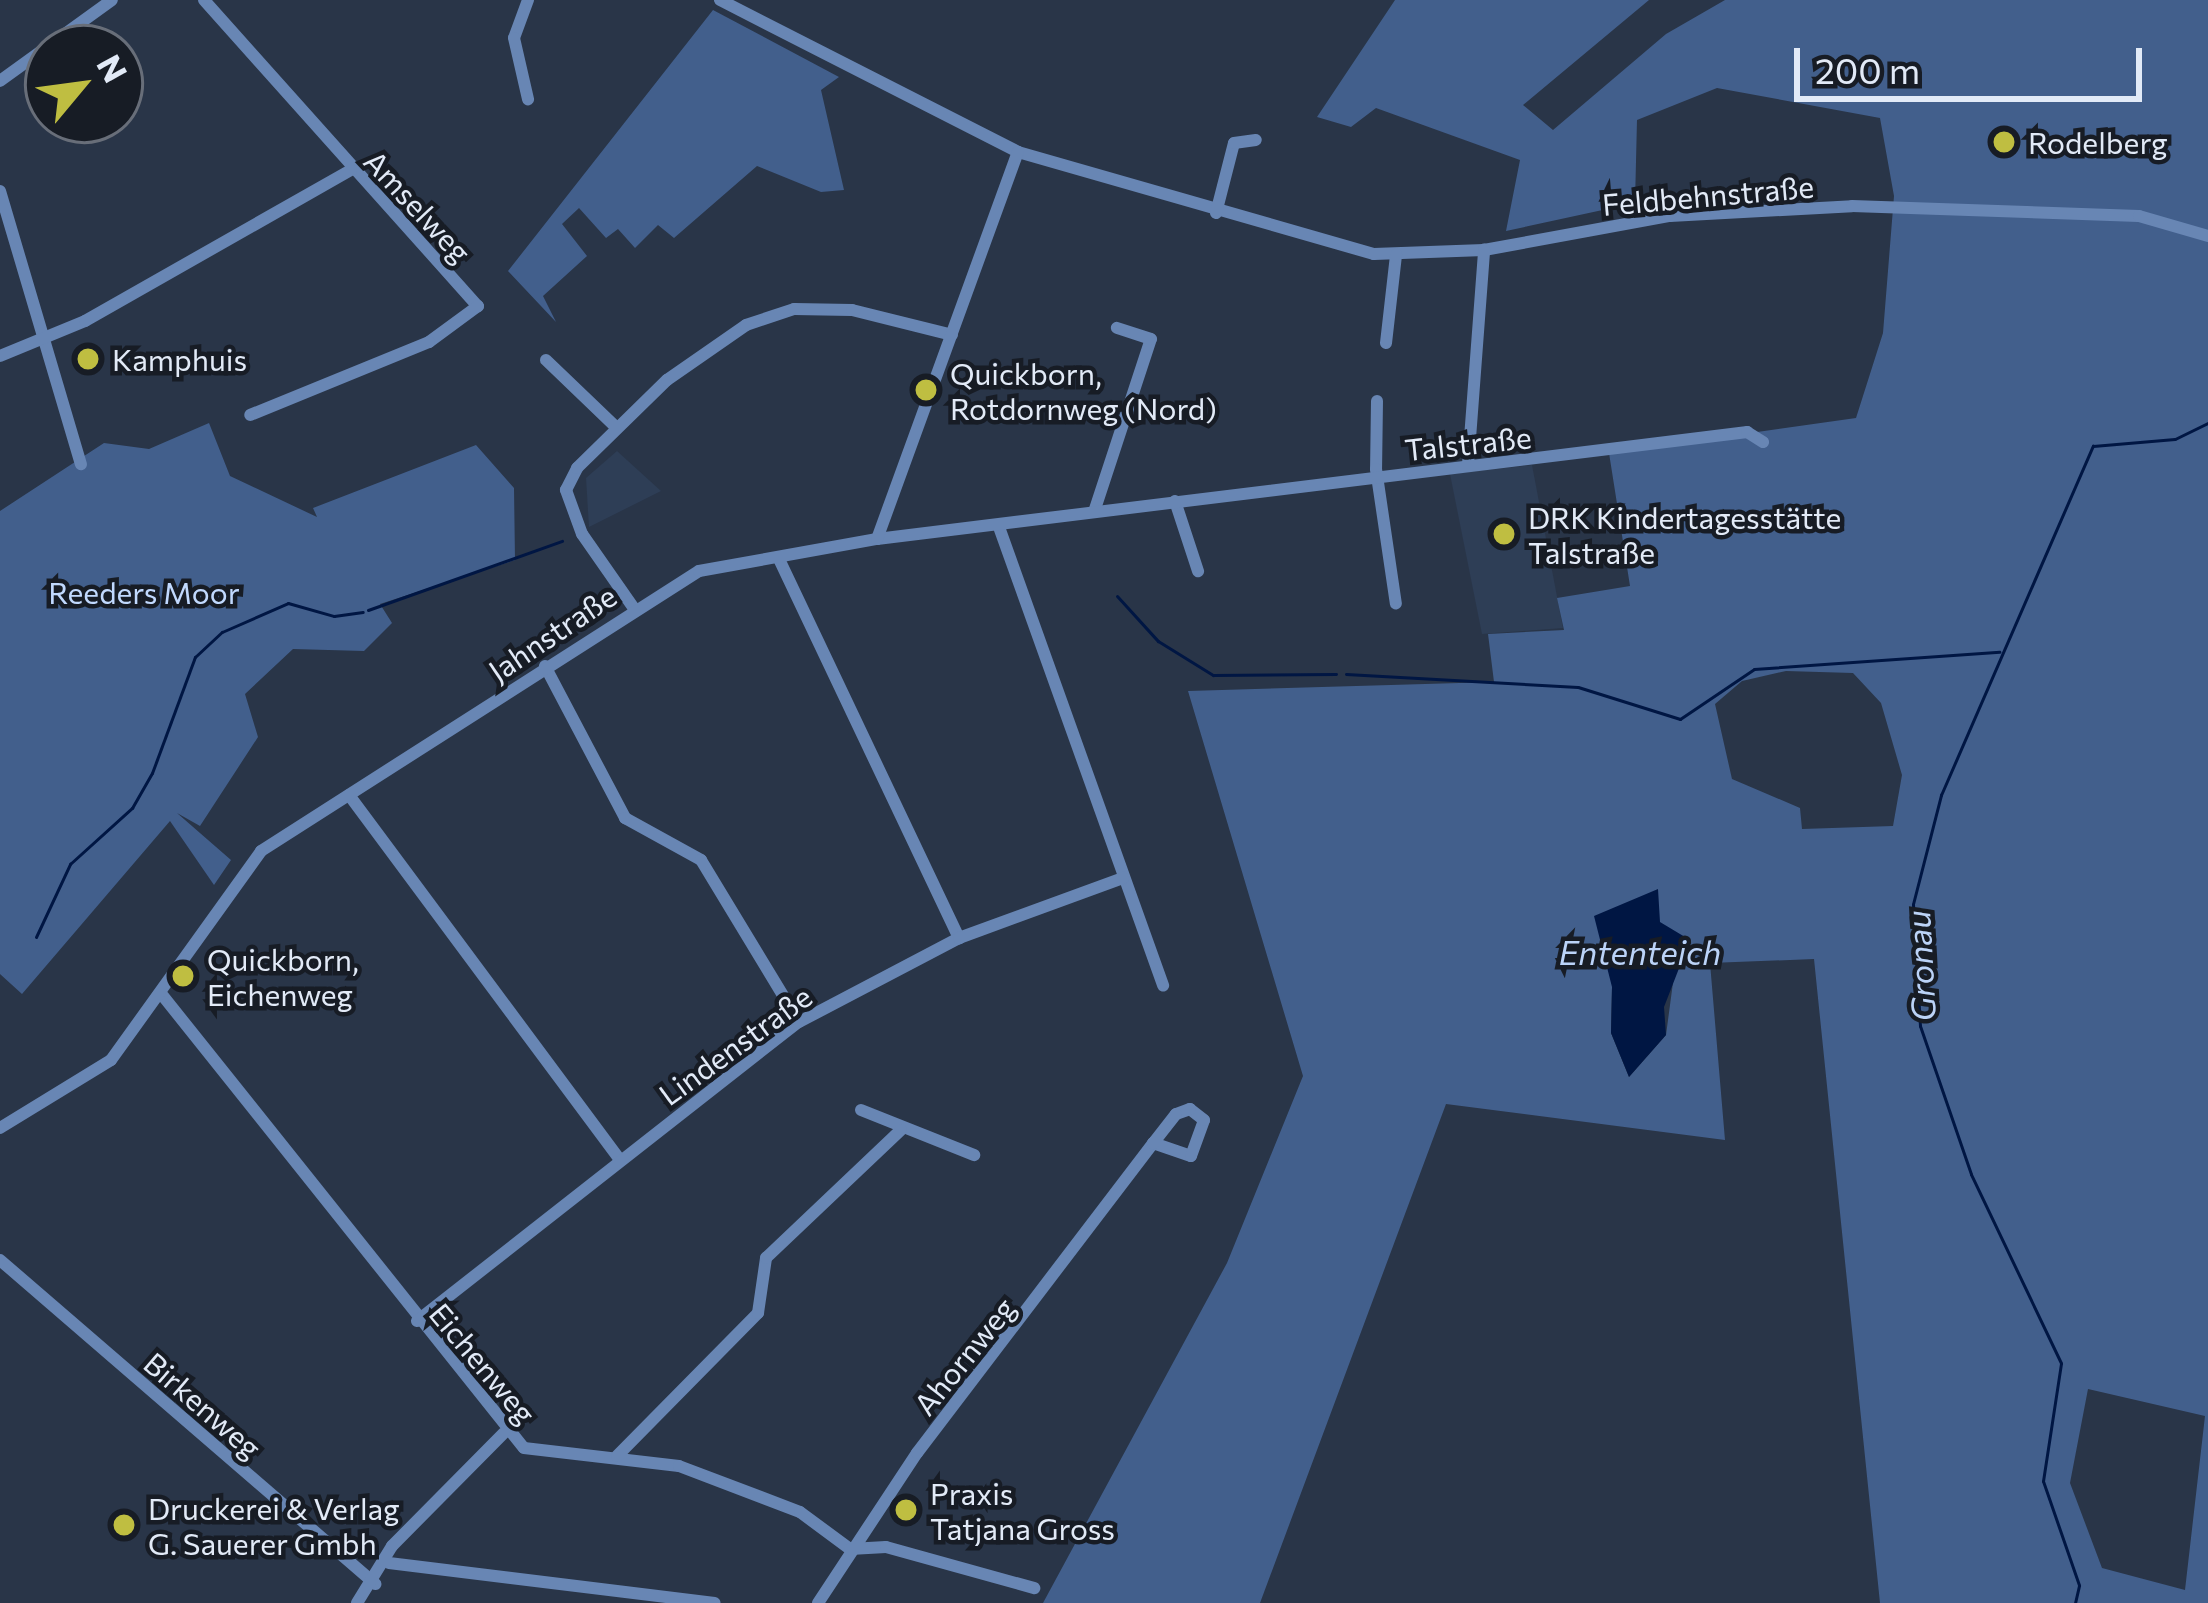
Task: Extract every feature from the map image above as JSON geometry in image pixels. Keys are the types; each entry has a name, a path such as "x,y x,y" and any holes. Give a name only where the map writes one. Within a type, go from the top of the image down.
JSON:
{"street":[{"path":"0,81 112,0"},
{"name":"Amselweg","path":"204,0 351,170 478,306 428,342 250,415"},
{"path":"528,0 514,38 528,98"},
{"name":"Feldbehnstraße","path":"720,0 1018,152 1216,213 1396,255 1484,250 1670,216 1852,206 2139,216 2208,236"},
{"path":"1216,213 1234,143 1256,140"},
{"path":"877,539 1018,152"},
{"path":"0,356 50,338 351,170"},
{"path":"0,191 50,338 81,464"},
{"path":"1468,465 1484,250"},
{"path":"1386,343 1396,255"},
{"path":"633,607 582,534 566,490 617,428 700,353 794,310 851,310 952,335"},
{"path":"1094,512 1151,339 1117,328"},
{"path":"546,360 617,428"},
{"path":"1377,400 1377,477 1396,604"},
{"name":"Talstraße","path":"877,539 1747,432 1762,442"},
{"path":"1175,501 1198,571"},
{"path":"999,527 1163,986"},
{"name":"Jahnstraße","path":"0,1128 111,1060 163,996 261,851 633,607 699,571 877,539"},
{"path":"779,559 959,938"},
{"path":"544,666 625,818 701,860 799,1022"},
{"path":"349,795 620,1160"},
{"name":"Lindenstraße","path":"417,1321 799,1022 959,938 1123,878"},
{"name":"Eichenweg","path":"163,996 504,1433 547,1454 617,1456 741,1484 850,1549 886,1547 1034,1588"},
{"path":"861,1109 901,1130 974,1156"},
{"name":"Ahornweg","path":"818,1603 850,1549 1153,1143 1176,1114 1190,1109 1204,1120 1191,1156 1153,1143"},
{"path":"617,1456 758,1313 766,1258 901,1130"},
{"name":"Birkenweg","path":"0,1260 375,1584"},
{"path":"357,1603 389,1563 392,1546 504,1433"},
{"path":"389,1563 716,1603"}],"shaded area":[{"path":"617,451 661,491 589,527 586,478"},
{"name":"DRK Kindertagesstätte Talstraße","path":"1532,465 1563,628 1482,634 1450,474"}],"green space":[{"path":"1395,0 1649,0 1523,105 1553,130 1666,34 1725,0 2208,0 2208,1603 1880,1603 1814,959 1710,963 1725,1140 1446,1104 1260,1603 1043,1603 1227,1263 1303,1076 1188,691 1494,682 1488,634 1564,630 1557,598 1630,586 1609,453 1856,418 1883,333 1894,196 1880,118 1717,88 1637,120 1635,203 1506,231 1520,160 1376,108 1351,127 1317,117","holes":["1786,671 1853,673 1881,703 1902,775 1893,826 1802,829 1800,808 1732,779 1715,704 1742,681","1676,960 1666,1035 1629,1077 1611,1033 1612,987","2088,1389 2205,1416 2185,1590 2102,1568 2070,1483"]},
{"path":"713,10 839,77 821,90 844,190 821,192 757,166 674,238 658,225 635,248 618,229 606,238 579,208 562,224 587,256 543,296 556,322 508,271"},
{"name":"Reeders Moor","path":"209,423 230,476 317,517 313,508 476,445 514,488 515,560 380,604 392,623 364,651 293,649 245,694 258,737 200,826 177,813 231,860 214,885 170,821 22,994 0,974 0,511 104,443 149,449"}],"water":[{"name":"Ententeich","path":"1658,889 1660,922 1690,940 1664,1007 1666,1035 1629,1077 1611,1033 1612,987 1594,916"}],"waterway":[{"name":"Gronau","path":"2075,1603 2079,1585 2043,1481 2061,1363 1971,1174 1920,1026 1913,904 1941,795 2093,446 2175,439 2208,423"},
{"path":"368,610 562,541"},
{"path":"1117,596 1158,641 1213,675 1336,674"},
{"path":"36,937 70,864 132,808 152,773 195,657 222,632 288,603 334,616 363,612"},
{"path":"1346,674 1578,687 1680,719 1754,669 1999,652"}],"place":[{"name":"Rodelberg","path":"2004,142"},
{"name":"Kamphuis","path":"88,359"},
{"name":"Quickborn, Rotdornweg (Nord)","path":"926,390"},
{"name":"DRK Kindertagesstätte Talstraße","path":"1504,534"},
{"name":"Quickborn, Eichenweg","path":"183,976"},
{"name":"Praxis Tatjana Gross","path":"906,1510"},
{"name":"Druckerei & Verlag G. Sauerer Gmbh","path":"124,1525"}]}
